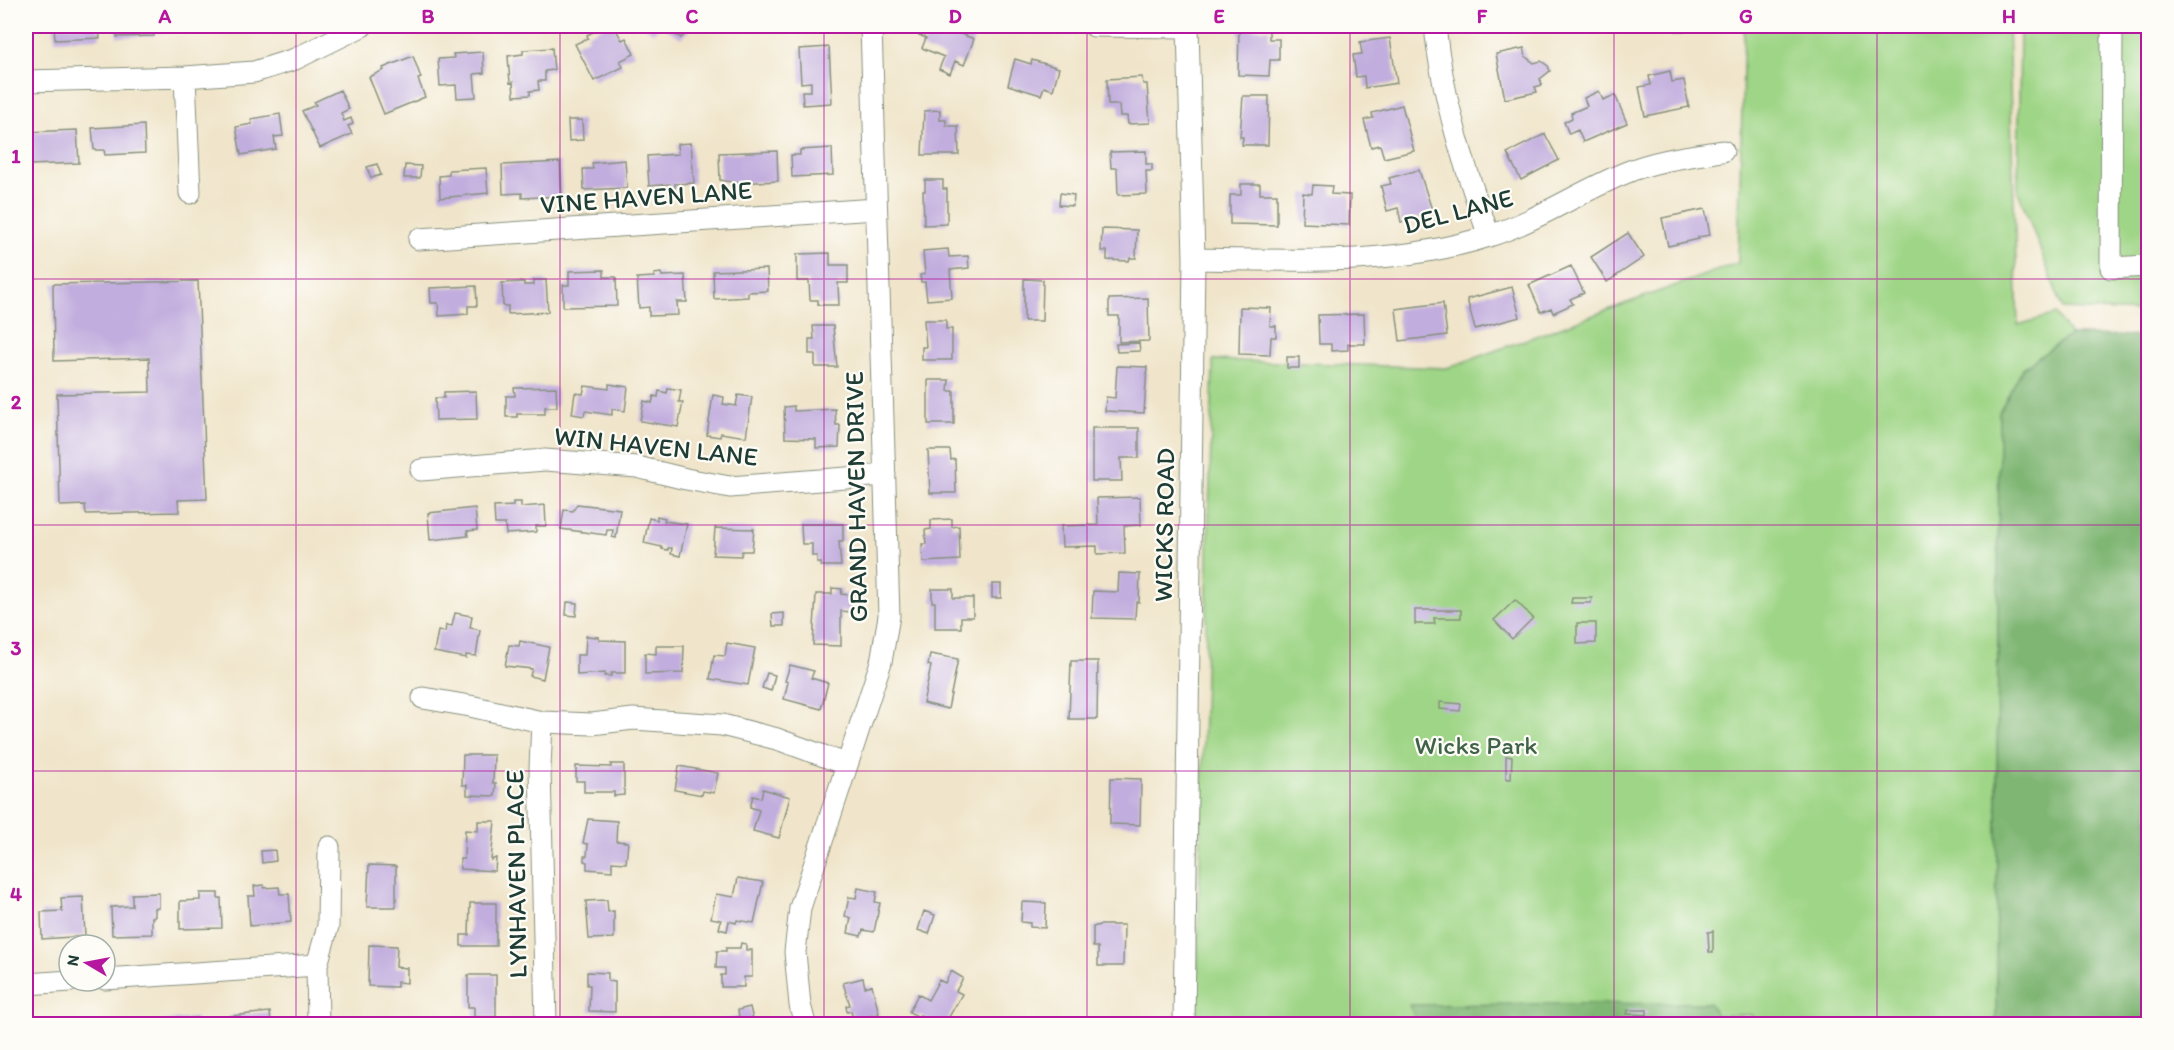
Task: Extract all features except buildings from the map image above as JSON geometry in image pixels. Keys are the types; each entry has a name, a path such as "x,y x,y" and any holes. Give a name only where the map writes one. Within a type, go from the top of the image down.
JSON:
{"street":[{"path":"26,81 186,77 254,72 295,59 362,26"},
{"name":"GRAND HAVEN DRIVE","path":"805,1024 800,1005 795,952 800,908 881,662 889,616 871,26"},
{"path":"1094,26 1188,26"},
{"name":"WICKS ROAD","path":"1184,1024 1194,259 1188,26"},
{"path":"1435,26 1444,86 1462,158 1489,236"},
{"path":"2112,26 2111,268 2148,266"},
{"path":"186,77 190,193"},
{"name":"DEL LANE","path":"1194,259 1364,260 1424,253 1489,236 1548,213 1587,190 1628,172 1670,159 1724,151"},
{"name":"VINE HAVEN LANE","path":"419,239 876,209"},
{"name":"WIN HAVEN LANE","path":"421,470 545,460 637,467 730,487 885,475"},
{"path":"423,698 542,722 592,724 633,719 722,725 777,738 846,764"},
{"name":"LYNHAVEN PLACE","path":"542,722 540,768 546,1024"},
{"path":"318,1024 317,965 328,926 329,847"},
{"path":"117,978 317,965"},
{"path":"26,984 57,982"}],"green space":[{"name":"Wicks Park","path":"1744,26 2008,26 2018,325 2056,314 2070,335 2023,368 1999,412 1996,1024 1752,1024 1752,1015 1196,1022 1213,360 1447,368 1738,263"},
{"path":"2020,26 2148,26 2148,312 2063,309 2018,191"},
{"path":"2070,335 2148,336 2148,1024 1996,1024 1999,412 2023,368"},
{"path":"1709,1003 1722,1024 1418,1024 1409,1005"}]}
